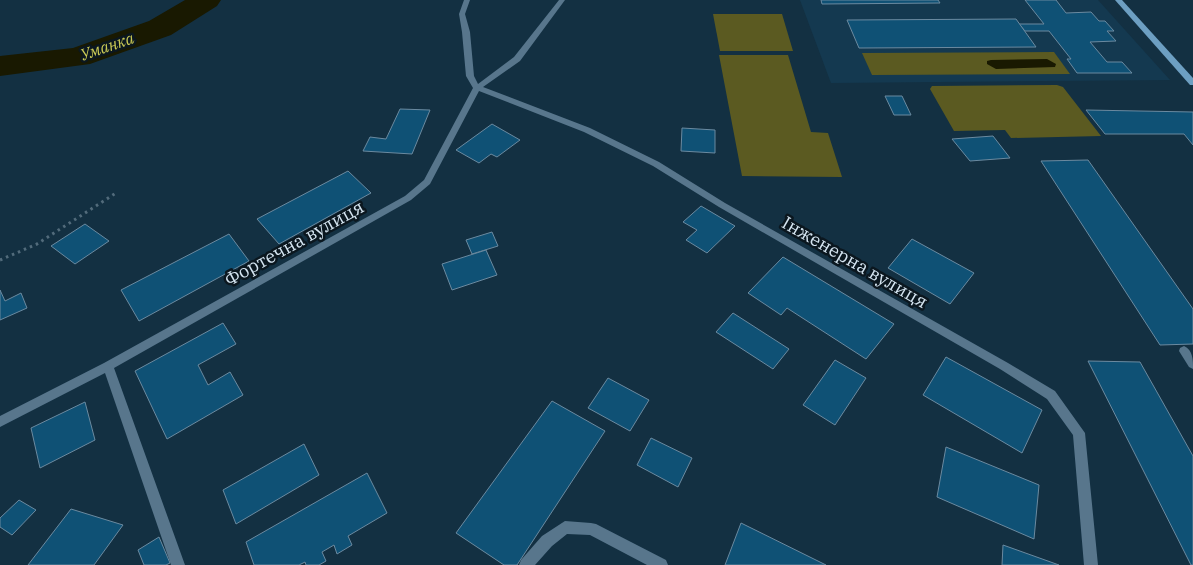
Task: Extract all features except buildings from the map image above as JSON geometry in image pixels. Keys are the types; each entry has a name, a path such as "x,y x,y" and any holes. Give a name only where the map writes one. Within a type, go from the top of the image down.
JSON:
{"main road":[{"path":"1118,0 1193,83"}],"street":[{"path":"467,0 462,14 466,32 470,76 477,88 517,59 562,0"},
{"name":"Фортечна вулиця","path":"0,422 108,366 408,198 427,182 477,88"},
{"name":"Інженерна вулиця","path":"477,88 587,130 656,164 722,205 1004,366 1051,395 1079,432 1091,565"},
{"path":"1184,351 1193,364"},
{"path":"108,366 178,565"},
{"path":"526,565 547,541 565,527 591,529 661,565"}],"path":[{"path":"0,260 37,244 116,193"}],"shaded area":[{"path":"800,0 1098,0 1170,80 831,83"},
{"path":"713,14 782,14 793,51 720,51"},
{"path":"1054,52 1070,74 872,75 862,53"},
{"path":"719,55 788,55 811,132 828,133 842,177 742,176"},
{"path":"1047,59 1056,64 1055,67 996,69 987,64 987,61 991,60"},
{"path":"1057,85 1063,87 1101,136 1011,138 1005,130 954,131 930,89 932,86"}],"waterway":[{"name":"Уманка","path":"0,66 78,57 160,28 206,0"}]}
